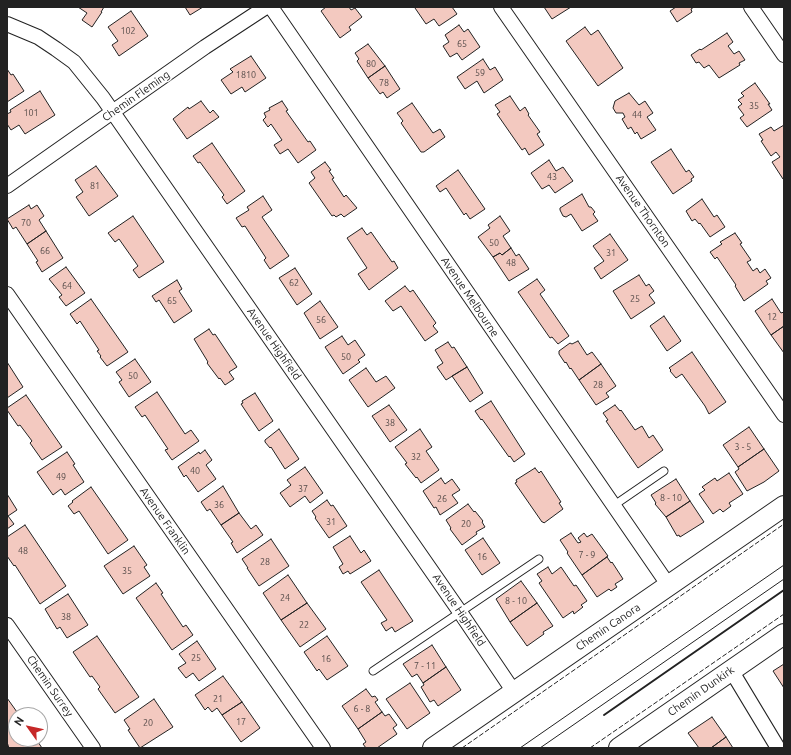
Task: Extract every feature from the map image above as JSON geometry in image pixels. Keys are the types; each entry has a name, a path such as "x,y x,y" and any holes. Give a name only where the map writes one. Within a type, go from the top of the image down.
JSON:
{"street":[{"name":"Chemin Fleming","path":"7,186 266,7"},
{"name":"Avenue Melbourne","path":"271,7 669,586"},
{"name":"Avenue Thornton","path":"501,7 784,415"},
{"path":"750,7 784,55"},
{"name":"Avenue Highfield","path":"7,24 38,36 74,62 112,112 514,692"},
{"name":"Avenue Franklin","path":"7,294 323,748"},
{"name":"Chemin Canora","path":"433,748 784,506"},
{"name":"Chemin Surrey","path":"7,625 93,748"},
{"name":"Chemin Dunkirk","path":"619,748 784,634"},
{"path":"731,670 779,746"}],"lane":[{"path":"613,506 664,471"},
{"path":"373,671 539,559"}],"building":[{"path":"78,7 104,7 92,27 82,20 87,13"},
{"path":"185,7 203,7 190,15"},
{"path":"326,7 349,7 351,10 355,8 362,17 349,27 351,30 340,38 321,11"},
{"path":"452,7 457,14 439,26 434,19 426,24 415,8"},
{"path":"544,7 571,7 552,19"},
{"path":"676,7 694,7 691,9 692,12 677,22 670,11"},
{"path":"131,11 148,36 119,56 112,45 118,41 108,27"},
{"path":"459,25 464,32 468,29 480,47 462,60 457,53 450,57 443,46 449,42 445,35"},
{"path":"585,27 591,35 598,30 623,68 598,86 566,41"},
{"path":"727,33 733,42 728,46 734,54 739,51 745,60 739,63 740,65 719,78 709,65 704,68 699,62 696,63 691,55"},
{"path":"368,44 385,66 368,78 357,61 359,59 355,53"},
{"path":"251,56 266,78 245,92 242,87 231,94 221,80 233,72 230,69"},
{"path":"483,59 490,70 495,67 503,80 484,93 477,81 465,89 457,77"},
{"path":"385,66 400,89 387,98 383,92 380,94 368,78"},
{"path":"7,69 11,75 13,74 24,91 7,102"},
{"path":"755,83 770,104 768,104 772,110 747,127 740,118 744,115 738,107 742,104 738,100 744,96 741,93"},
{"path":"40,91 55,115 25,134 19,125 11,130 7,124 7,114 11,112 10,110"},
{"path":"629,93 639,105 645,101 653,113 647,117 656,130 641,139 637,132 635,134 631,127 628,129 622,119 625,117 623,113 616,113 613,108 615,101"},
{"path":"510,96 520,111 525,107 529,114 528,115 540,132 537,134 544,145 529,155 525,148 522,150 497,114 500,112 495,105"},
{"path":"201,101 210,113 213,110 219,117 187,139 173,119 188,107 189,109"},
{"path":"282,101 288,110 286,111 308,142 310,141 316,150 298,163 288,149 280,154 274,145 282,140 271,124 268,127 263,120 266,117 264,113 270,110 269,108"},
{"path":"412,103 433,133 440,129 445,137 424,152 421,152 401,123 403,121 397,113"},
{"path":"784,125 783,179 772,162 780,157 776,152 771,156 761,141 763,140 759,134 771,127 774,131"},
{"path":"212,143 245,191 227,204 222,197 224,195 200,162 198,163 193,156"},
{"path":"671,149 686,172 689,170 694,177 691,179 692,181 673,194 651,162"},
{"path":"549,160 556,171 563,167 573,181 555,193 549,185 542,189 531,173"},
{"path":"325,162 331,170 329,171 334,178 332,179 344,197 346,195 357,208 344,217 341,214 336,217 334,215 332,216 309,183 315,178 311,172"},
{"path":"96,166 118,196 89,216 76,197 83,192 75,180"},
{"path":"458,170 485,209 470,219 466,213 464,215 446,188 440,192 436,186"},
{"path":"582,194 589,207 591,207 595,212 593,214 598,221 582,231 571,214 566,217 563,216 560,208"},
{"path":"263,196 272,210 262,217 289,256 270,269 264,260 266,258 245,226 242,227 236,218 249,210 247,207"},
{"path":"702,199 714,217 717,215 725,227 710,237 700,223 699,224 695,219 692,221 686,211"},
{"path":"29,205 31,209 37,205 44,216 39,220 46,231 27,244 16,227 13,229 7,219"},
{"path":"133,216 164,262 139,278 133,270 138,266 119,239 115,242 108,233"},
{"path":"500,216 510,231 503,236 511,248 502,255 500,253 493,257 478,237 490,228 488,225"},
{"path":"362,228 367,235 371,232 392,262 394,261 398,268 369,290 358,274 367,268 347,238"},
{"path":"46,231 63,258 42,272 36,262 38,261 27,244"},
{"path":"735,233 742,243 740,244 751,260 747,262 753,271 757,268 760,273 765,269 771,278 766,281 768,284 744,301 735,286 736,285 717,257 715,259 710,252 722,244 720,242"},
{"path":"610,234 628,260 601,279 594,268 604,261 593,246"},
{"path":"511,248 516,256 519,254 529,269 509,281 493,257 500,253 502,255"},
{"path":"66,267 85,293 66,306 59,297 62,295 49,279"},
{"path":"295,268 312,294 297,305 279,278"},
{"path":"639,275 646,286 649,284 654,291 649,295 655,303 631,319 613,291"},
{"path":"537,279 545,290 540,294 569,336 558,344 552,337 550,338 518,292"},
{"path":"177,280 182,289 179,291 192,311 174,323 159,300 156,302 152,296"},
{"path":"405,286 410,292 413,290 436,323 433,326 438,332 425,341 401,306 393,311 385,301"},
{"path":"91,299 128,352 107,366 97,351 99,350 80,321 77,324 70,314"},
{"path":"772,299 781,313 784,312 784,326 771,335 755,311"},
{"path":"320,301 338,327 320,339 304,313"},
{"path":"664,316 681,341 667,351 650,326"},
{"path":"784,326 784,353 771,335"},
{"path":"209,329 213,335 215,334 237,367 229,372 234,379 225,385 207,363 208,362 194,339"},
{"path":"342,336 348,345 355,340 365,355 358,360 360,362 343,374 325,347"},
{"path":"578,341 587,355 592,352 601,364 579,380 559,354 559,351 570,343 572,344"},
{"path":"448,342 452,348 454,347 467,367 446,380 437,367 443,363 435,350"},
{"path":"692,352 726,402 709,414 682,374 676,378 669,368"},
{"path":"135,359 151,382 129,397 119,382 122,380 116,372"},
{"path":"7,362 23,387 7,398"},
{"path":"601,364 616,386 606,393 609,397 596,405 579,380"},
{"path":"467,367 483,393 470,402 452,376"},
{"path":"366,368 376,382 386,376 395,388 368,407 349,380"},
{"path":"157,392 185,434 191,430 199,441 172,460 165,450 168,449 145,415 142,417 135,407"},
{"path":"255,393 273,421 259,431 241,404 243,403 242,401"},
{"path":"26,395 62,447 42,460 30,443 32,441 20,425 18,426 7,410 7,408"},
{"path":"491,401 525,454 514,462 475,411"},
{"path":"389,405 407,430 390,442 372,416"},
{"path":"615,405 620,411 621,410 635,430 642,426 649,438 653,435 663,450 638,468 606,421 608,420 603,413"},
{"path":"749,427 764,449 738,467 723,445"},
{"path":"279,429 299,459 285,469 271,447 270,448 265,442 265,440"},
{"path":"420,429 432,447 426,451 439,470 421,483 405,464 407,463 395,447"},
{"path":"764,449 779,471 764,482 747,491 735,472 739,469 738,467"},
{"path":"205,450 212,460 206,465 216,479 198,492 186,475 184,477 178,467 199,452 200,454"},
{"path":"67,452 84,482 65,495 61,489 53,495 37,472"},
{"path":"305,467 323,493 310,503 305,496 290,507 280,493 291,485 287,480"},
{"path":"535,468 539,473 541,471 561,502 559,503 563,509 544,523 515,483 517,482 516,480"},
{"path":"729,473 743,494 729,503 731,506 723,512 720,509 713,514 699,494 705,490 702,487 715,478 717,481"},
{"path":"441,478 445,484 452,479 460,490 452,495 458,503 440,515 436,507 434,508 423,491"},
{"path":"676,479 690,501 666,517 655,504 656,503 651,495"},
{"path":"223,486 239,513 221,525 210,509 207,511 201,502"},
{"path":"91,487 128,540 108,554 79,511 74,514 68,506 73,502 72,501"},
{"path":"7,494 17,510 8,516 14,524 7,529"},
{"path":"327,500 331,506 333,505 347,526 329,538 312,511"},
{"path":"690,501 704,522 680,537 679,535 677,536 666,517"},
{"path":"468,504 483,521 482,522 485,527 476,532 477,534 462,545 450,529 451,528 446,520"},
{"path":"239,513 251,529 256,525 263,535 237,553 231,543 233,542 221,525"},
{"path":"25,525 66,586 40,604 15,565 14,566 7,556 7,537"},
{"path":"571,533 578,543 581,542 578,538 584,533 587,537 592,534 608,556 582,575 560,540"},
{"path":"350,536 361,553 364,550 371,561 350,574 348,571 343,574 339,567 343,564 333,547"},
{"path":"483,538 500,563 482,575 465,550"},
{"path":"271,539 289,566 259,586 242,559"},
{"path":"134,546 147,565 144,567 150,576 123,594 104,566"},
{"path":"607,557 623,579 615,584 617,587 611,591 609,589 597,597 582,575"},
{"path":"548,567 552,574 561,567 574,586 576,585 587,601 581,605 583,607 574,614 573,611 563,618 539,583 542,581 537,574"},
{"path":"379,570 413,621 395,632 392,627 386,631 381,623 387,620 361,582"},
{"path":"288,575 307,603 281,620 263,593"},
{"path":"521,581 537,603 510,622 496,599"},
{"path":"156,583 163,593 161,594 183,627 186,625 193,635 172,650 136,598"},
{"path":"68,594 88,625 67,638 60,627 57,629 45,609"},
{"path":"307,603 326,629 300,647 281,620"},
{"path":"537,603 553,626 543,632 544,634 527,646 510,622"},
{"path":"97,636 139,697 115,713 98,689 100,687 92,676 90,677 73,652"},
{"path":"327,636 348,666 327,680 319,669 317,671 304,652"},
{"path":"197,641 216,669 199,681 193,673 186,678 178,668 186,663 179,654"},
{"path":"432,645 446,667 423,683 417,674 412,677 403,664"},
{"path":"784,664 784,688 773,671"},
{"path":"446,667 461,690 438,706 434,700 430,702 421,687 424,685 423,683"},
{"path":"223,676 242,702 222,715 217,708 212,712 208,707 205,710 195,695"},
{"path":"410,683 430,713 407,729 386,699"},
{"path":"366,689 372,697 375,696 378,700 375,702 382,712 358,729 342,706"},
{"path":"7,698 13,707 8,707 8,745"},
{"path":"154,699 173,727 140,748 128,730 130,729 124,720"},
{"path":"242,702 260,728 241,742 222,715"},
{"path":"382,712 385,716 389,714 397,725 393,728 397,734 377,748 366,748 363,744 366,742 358,729"},
{"path":"712,717 726,737 711,748 699,748 688,733"},
{"path":"726,737 733,748 711,748"},
{"path":"9,747 42,748 9,748"}],"tram line":[{"path":"520,748 784,565"},
{"path":"540,748 784,579"}],"fence":[{"path":"462,748 784,524"},
{"path":"590,748 784,614"}],"wall":[{"path":"604,715 784,590"}]}
